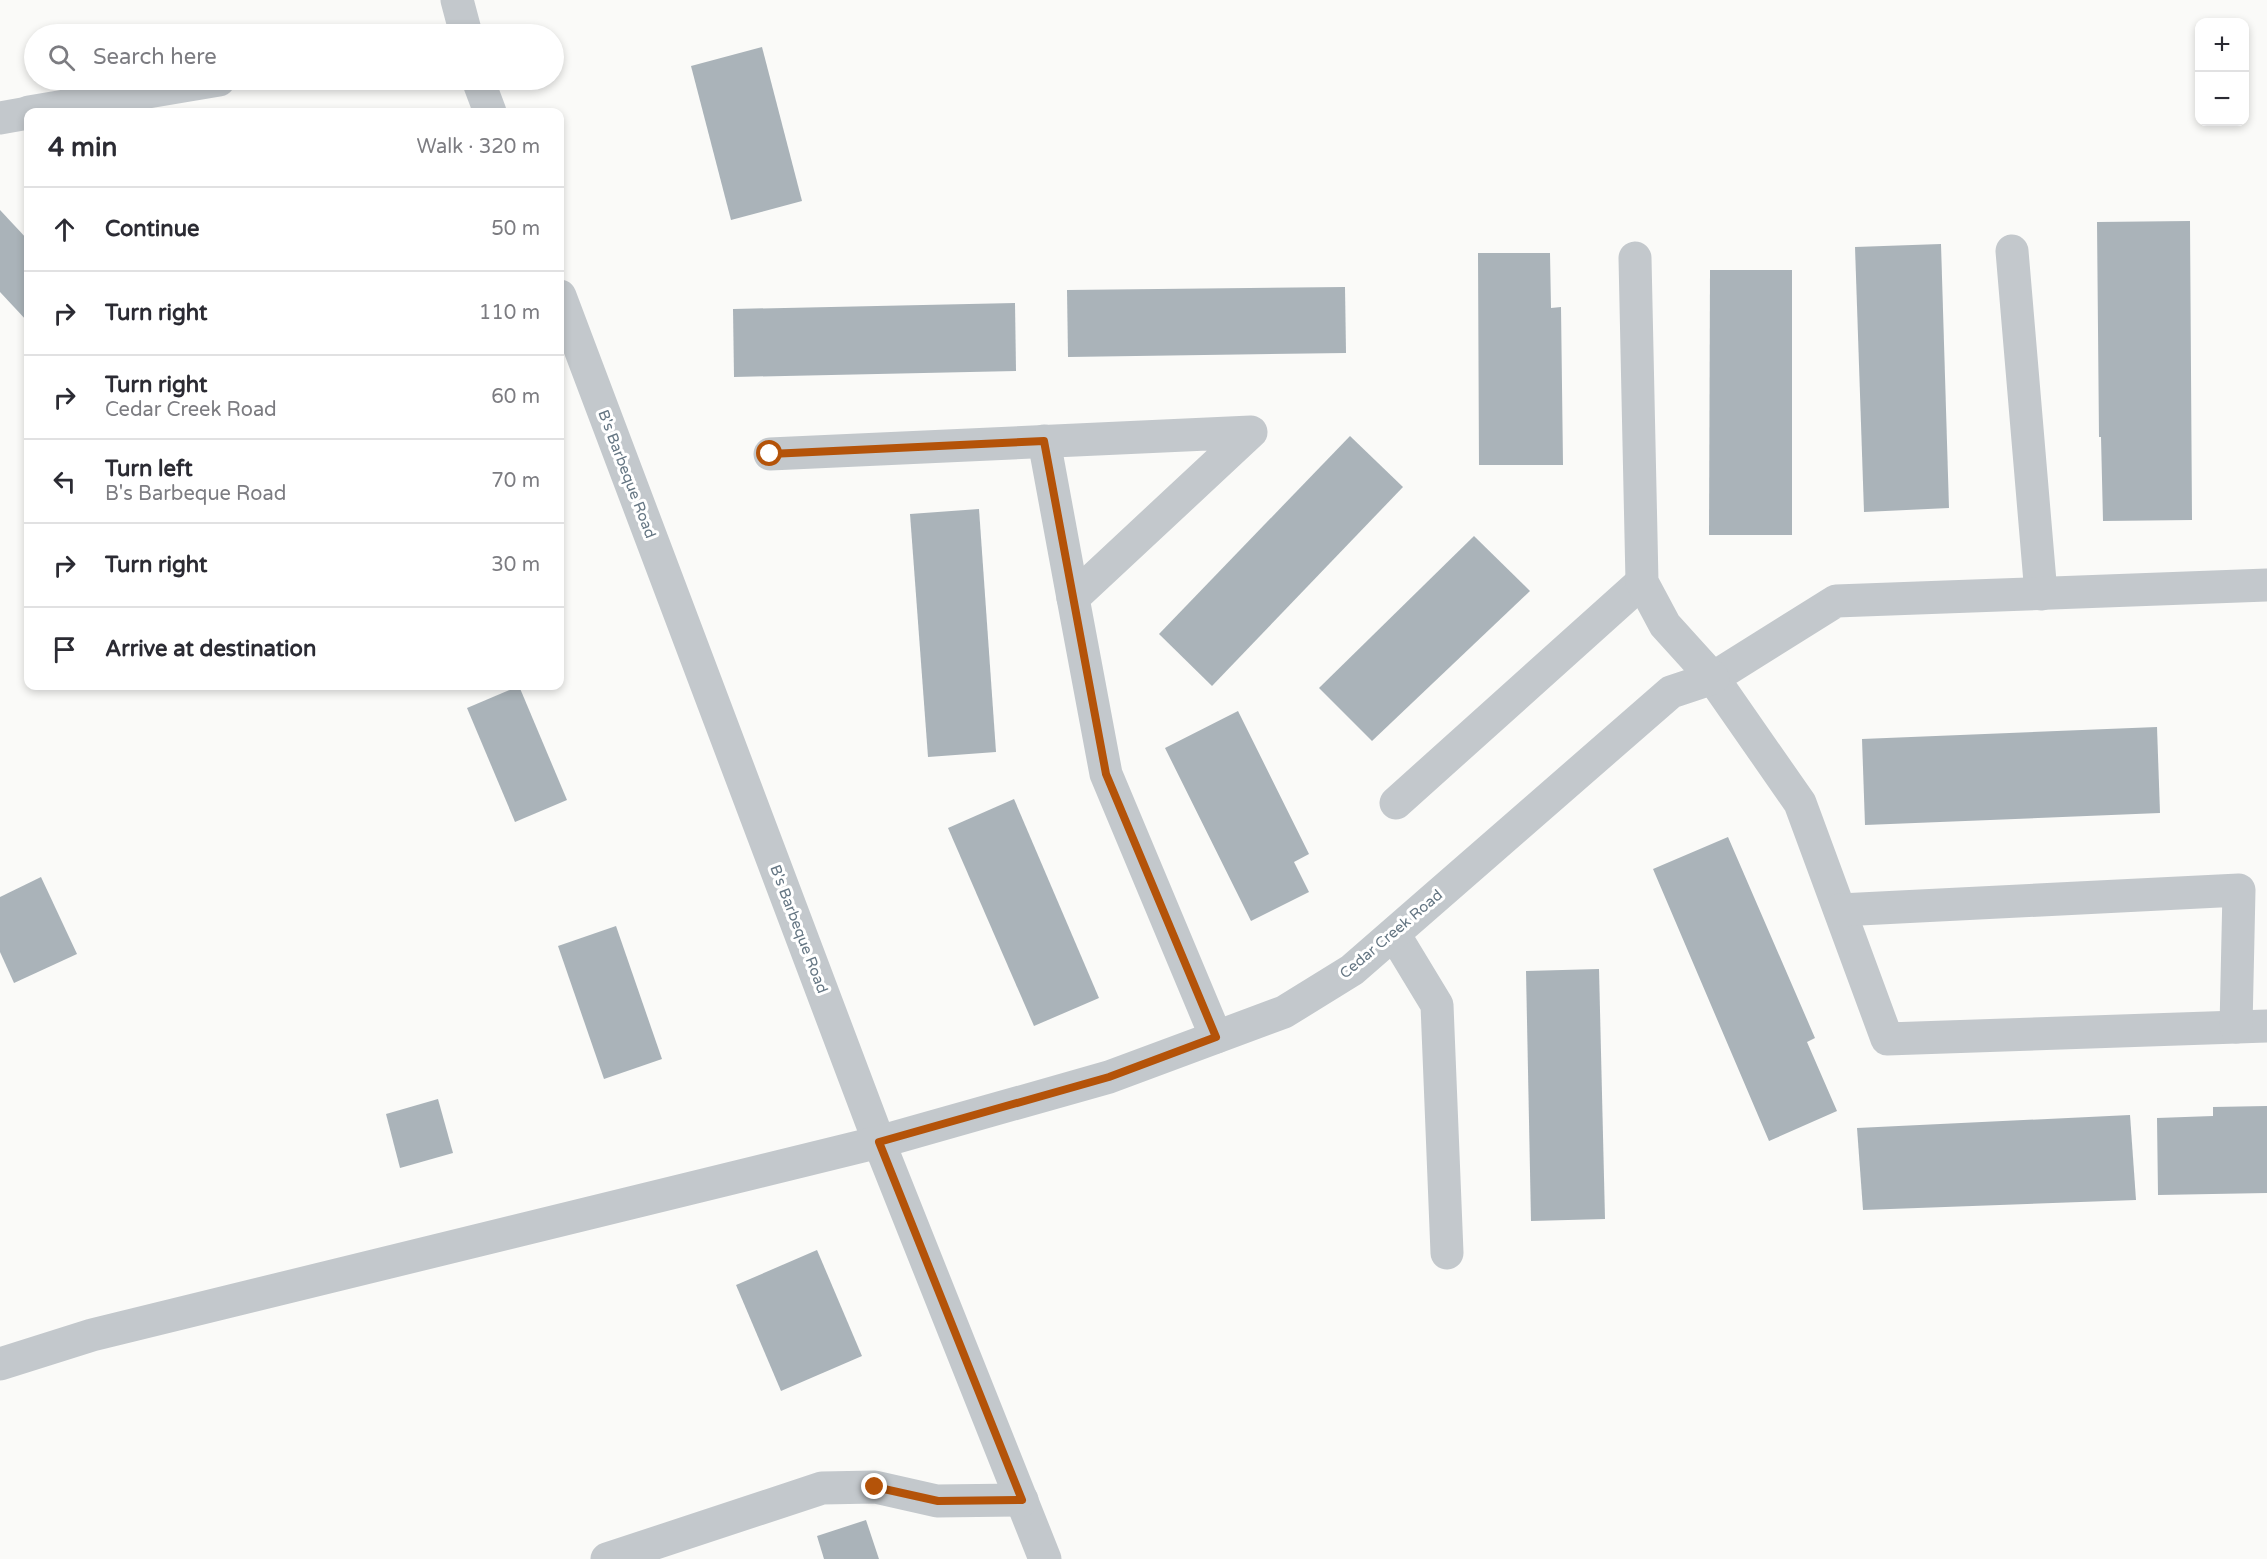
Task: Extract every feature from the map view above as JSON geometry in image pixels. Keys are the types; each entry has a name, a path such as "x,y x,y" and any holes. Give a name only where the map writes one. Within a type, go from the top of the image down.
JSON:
{"street":[{"path":"457,0 463,24"},
{"path":"53,108 160,90"},
{"path":"482,90 488,108"},
{"path":"0,117 24,113"},
{"path":"2012,251 2041,594"},
{"path":"1635,258 1642,582 1665,625 1713,678 1800,803 1887,1039 2251,1027 2239,890 1840,910"},
{"name":"B's Barbeque Road","path":"564,307 879,1142 1045,1559"},
{"path":"770,454 1251,432 1073,598"},
{"path":"1044,441 1106,774 1216,1037"},
{"path":"1396,803 1642,582"},
{"name":"Cedar Creek Road","path":"0,1364 92,1335 879,1142 1109,1077 1284,1012 1352,970 1671,692 1713,678 1836,601 2267,585"},
{"path":"1394,934 1437,1005 1447,1253"},
{"path":"607,1559 822,1488 875,1487 938,1501 1022,1500"}],"building":[{"path":"762,47 802,201 731,220 691,66"},
{"path":"0,210 24,236 24,318 0,292"},
{"path":"2190,221 2192,520 2103,521 2101,437 2099,437 2097,222"},
{"path":"1941,244 1949,508 1864,512 1855,247"},
{"path":"1478,253 1550,253 1551,308 1561,307 1563,465 1479,465"},
{"path":"1710,270 1792,270 1792,535 1709,535"},
{"path":"1345,287 1346,353 1068,357 1067,290"},
{"path":"1015,303 1016,371 734,377 733,309"},
{"path":"1350,436 1403,487 1212,686 1159,634"},
{"path":"979,509 996,752 928,757 910,514"},
{"path":"1474,536 1530,591 1372,741 1319,688"},
{"path":"510,690 521,690 567,800 515,822 467,708"},
{"path":"1238,711 1309,854 1294,862 1309,892 1251,921 1165,748"},
{"path":"2157,727 2160,813 1865,825 1862,739"},
{"path":"1014,799 1099,998 1034,1026 948,828"},
{"path":"1728,837 1815,1038 1807,1042 1837,1111 1769,1141 1653,869"},
{"path":"41,877 77,954 14,983 0,952 0,897"},
{"path":"616,926 662,1059 604,1079 558,946"},
{"path":"1599,969 1605,1219 1531,1221 1526,971"},
{"path":"438,1099 453,1153 400,1168 386,1114"},
{"path":"2267,1106 2267,1193 2158,1195 2157,1118 2213,1116 2213,1107"},
{"path":"2130,1115 2136,1200 1863,1210 1857,1128"},
{"path":"817,1250 862,1356 781,1391 736,1285"},
{"path":"866,1520 879,1559 824,1559 817,1536"}],"route":[{"path":"770,454 1044,441 1106,774 1216,1037 1109,1077 879,1142 1022,1500 938,1501 875,1487"}]}
